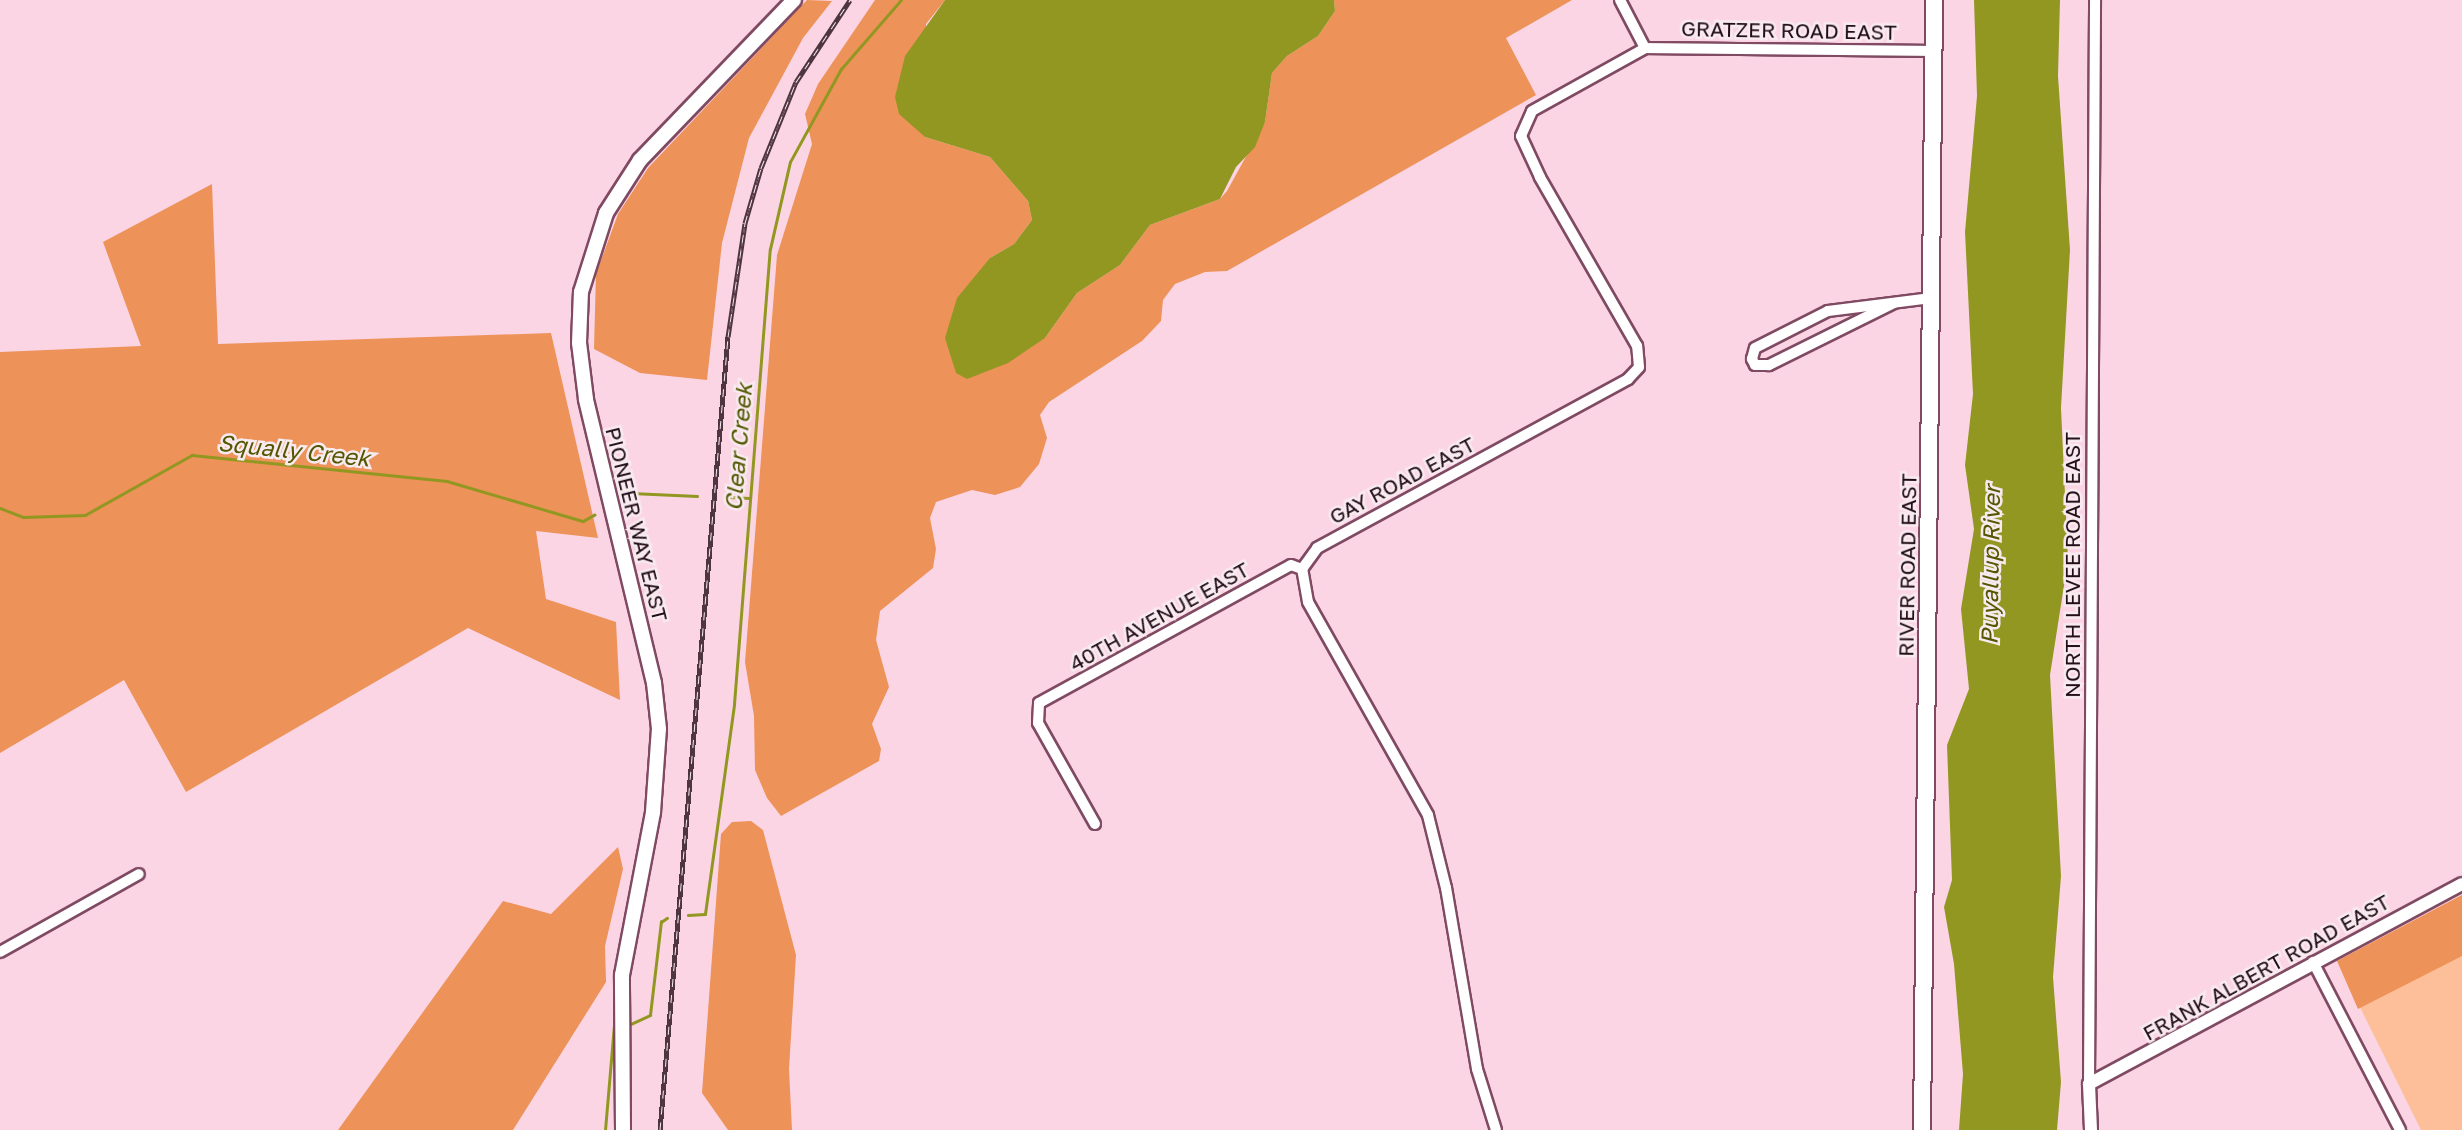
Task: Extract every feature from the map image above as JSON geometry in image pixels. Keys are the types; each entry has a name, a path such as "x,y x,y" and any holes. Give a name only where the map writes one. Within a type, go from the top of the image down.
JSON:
{"main road":[{"name":"PIONEER WAY EAST","path":"624,1130 622,975 653,812 659,729 654,683 586,399 579,343 581,292 606,213 640,160 794,0"},
{"name":"RIVER ROAD EAST","path":"1922,1130 1934,0"}],"street":[{"path":"1620,0 1645,48"},
{"name":"NORTH LEVEE ROAD EAST","path":"2091,1130 2089,1084 2095,0"},
{"name":"GRATZER ROAD EAST","path":"1645,48 1933,51"},
{"name":"GAY ROAD EAST","path":"1302,569 1317,548 1628,379 1639,367 1637,346 1539,177 1521,131 1532,111 1645,48"},
{"path":"1894,303 1769,365 1755,365 1752,359 1755,348 1828,311 1931,298"},
{"name":"40TH AVENUE EAST","path":"1095,824 1038,723 1036,708 1291,565 1302,569"},
{"path":"1302,569 1308,603 1428,815 1446,888 1477,1069 1496,1130"},
{"path":"0,952 139,873"},
{"name":"FRANK ALBERT ROAD EAST","path":"2089,1084 2462,884"},
{"path":"2313,962 2400,1130"}],"shaded area":[{"path":"807,0 832,1 803,38 749,138 722,243 707,380 640,373 594,349 596,274 618,214 648,168"},
{"path":"875,0 945,0 926,24 925,137 990,157 1028,201 1032,220 1014,244 990,258 1045,338 1077,293 1120,265 1150,225 1220,199 1227,191 1265,122 1272,73 1287,56 1318,36 1335,11 1334,0 1572,0 1506,38 1536,95 1227,271 1205,272 1175,284 1163,300 1161,321 1142,341 1049,402 1040,415 1047,438 1039,464 1020,487 995,495 972,490 936,502 930,518 936,549 933,568 880,611 876,640 889,687 872,724 881,749 879,761 781,816 767,798 755,770 754,716 745,662 777,255 812,144 805,114 818,84"},
{"path":"212,184 218,344 551,333 598,538 536,531 546,599 616,622 620,700 468,628 186,792 124,680 0,753 0,352 141,346 103,242"},
{"path":"751,821 763,830 796,955 789,1069 792,1130 728,1130 702,1093 721,834 732,822"},
{"path":"618,847 623,869 605,946 606,982 513,1130 338,1130 503,901 551,914"},
{"path":"2462,895 2462,1130 2421,1130 2337,961"},
{"path":"2462,895 2462,956 2358,1009 2337,961"}],"water":[{"path":"945,0 1334,0 1335,11 1318,36 1287,56 1272,73 1265,122 1255,147 1236,167 1220,199 1150,225 1120,265 1077,293 1045,338 1008,363 967,379 956,373 945,338 957,298 990,258 1014,244 1032,220 1028,201 990,157 925,137 899,114 895,97 905,56"},
{"name":"Puyallup River","path":"1974,0 2060,0 2058,76 2070,250 2061,408 2068,560 2050,675 2061,876 2053,977 2061,1082 2057,1130 1959,1130 1963,1074 1954,964 1944,907 1952,880 1947,745 1969,689 1961,609 1974,529 1965,465 1973,394 1965,232 1977,96"}],"waterway":[{"name":"Clear Creek","path":"688,915 705,914 734,704 770,249 790,162 841,69 901,0"},
{"name":"Squally Creek","path":"0,508 23,517 85,515 192,455 447,481 583,521 594,515"},
{"name":"Squally Creek","path":"631,493 697,496"},
{"name":"Squally Creek","path":"729,497 749,498"},
{"name":"Clear Creek","path":"631,1024 650,1015 661,922 667,918"},
{"name":"Clear Creek","path":"605,1130 614,1025"}],"railway":[{"path":"660,1130 728,337 745,223 761,168 796,82 850,0"}]}
